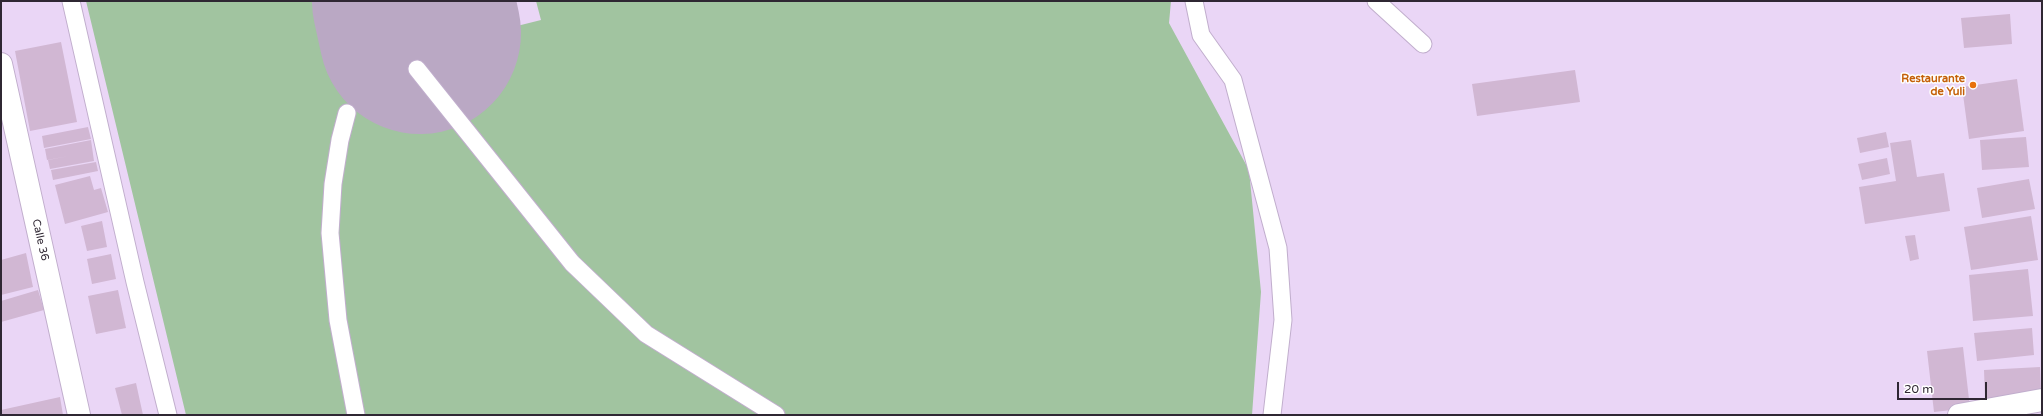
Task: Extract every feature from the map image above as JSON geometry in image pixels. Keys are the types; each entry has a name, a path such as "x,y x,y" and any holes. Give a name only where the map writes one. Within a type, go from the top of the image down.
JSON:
{"street":[{"name":"Calle 36","path":"1,64 79,415"},
{"path":"1959,415 2042,400"}],"lane":[{"path":"71,1 135,282 168,415"},
{"path":"1194,1 1201,35 1233,80 1278,248 1284,320 1272,415"},
{"path":"1376,1 1423,44"},
{"path":"417,69 567,257 583,274 646,334 776,415"},
{"path":"347,113 340,140 333,184 330,233 338,320 356,415"}],"green space":[{"path":"86,1 350,1 365,64 541,20 536,1 1171,1 1169,23 1249,170 1261,292 1252,415 186,415"}],"building":[{"path":"2010,14 2012,44 1964,48 1961,18"},
{"path":"61,42 77,122 30,131 15,51"},
{"path":"1575,70 1580,102 1477,116 1472,84"},
{"path":"2017,79 2024,131 1969,139 1962,87"},
{"path":"88,127 91,139 44,148 42,136"},
{"path":"1886,132 1889,147 1860,153 1857,138"},
{"path":"2026,137 2029,167 1982,170 1980,140"},
{"path":"91,140 94,161 50,169 48,160 69,156 47,160 45,149"},
{"path":"1911,140 1917,177 1944,173 1950,211 1865,224 1859,187 1896,181 1890,143"},
{"path":"1887,158 1890,174 1862,180 1858,164"},
{"path":"96,162 98,171 53,180 51,170"},
{"path":"90,176 94,190 101,188 108,212 65,224 55,185"},
{"path":"2029,179 2035,209 1982,218 1977,188"},
{"path":"2031,216 2038,260 1971,270 1964,227"},
{"path":"102,221 107,247 87,251 81,226"},
{"path":"1915,235 1919,259 1910,261 1905,236"},
{"path":"26,253 33,287 1,295 1,260"},
{"path":"111,254 116,279 92,284 87,259"},
{"path":"2028,269 2033,316 1973,321 1969,275"},
{"path":"38,290 44,310 1,322 1,301"},
{"path":"118,290 126,328 96,334 88,296"},
{"path":"2032,328 2034,355 1977,361 1974,333"},
{"path":"1963,347 1970,408 1934,412 1927,351"},
{"path":"2040,367 2041,396 1985,399 1984,370"},
{"path":"136,383 143,415 122,415 115,388"},
{"path":"60,397 63,415 1,415 1,410"}],"runway":[{"path":"413,1 420,33"}],"place":[{"name":"Restaurante de Yuli","path":"1973,85"}]}
